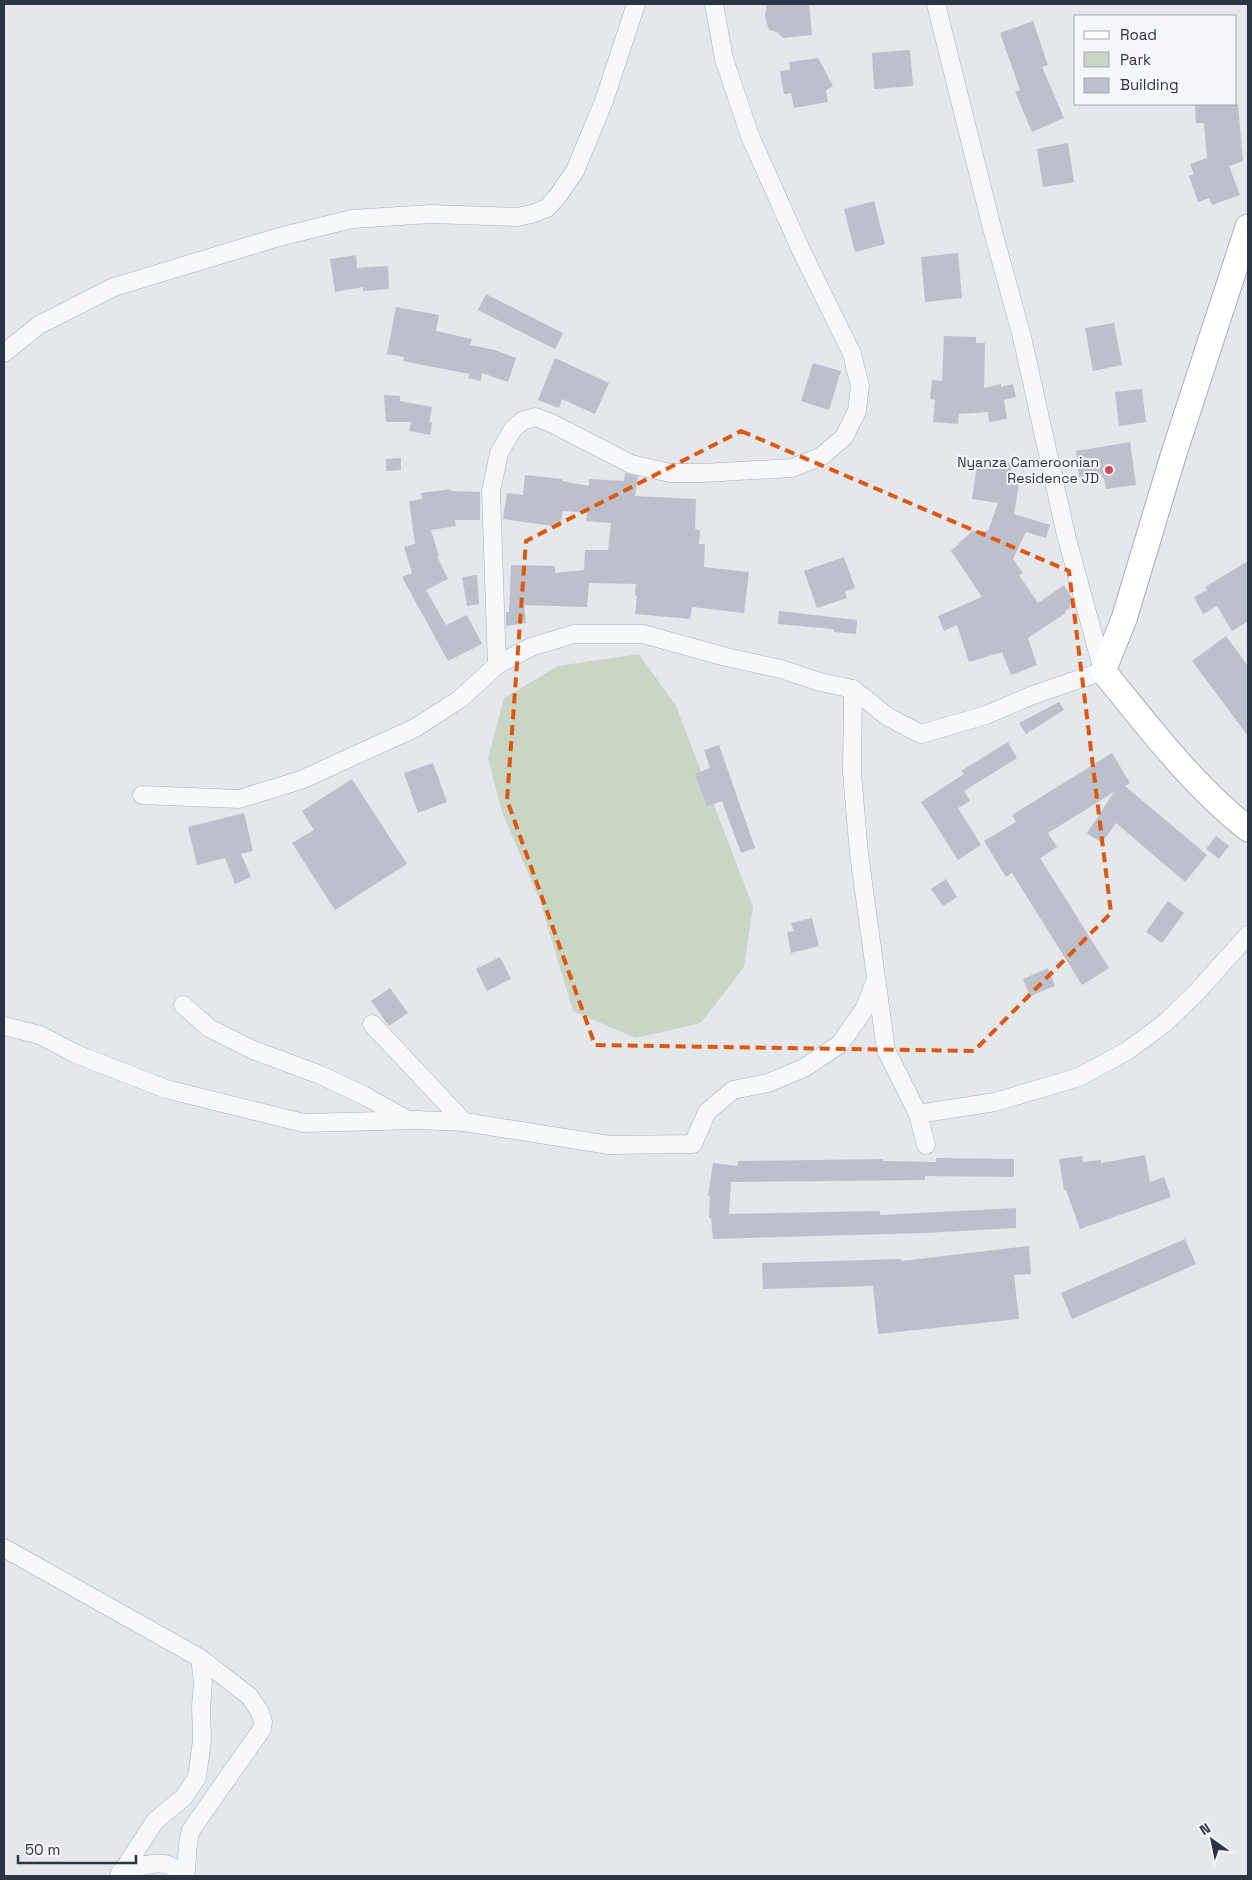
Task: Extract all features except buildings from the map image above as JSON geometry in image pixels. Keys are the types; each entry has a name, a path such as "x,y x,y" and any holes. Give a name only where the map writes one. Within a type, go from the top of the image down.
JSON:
{"main road":[{"path":"1248,227 1174,453 1124,619 1103,671 1150,729 1185,768 1224,810 1248,829"}],"street":[{"path":"4,353 38,326 114,287 352,218 431,214 517,217 547,208 562,191 575,171 604,101 636,4"},
{"path":"497,665 491,491 499,452 513,429 522,421 536,417 631,464 670,474 792,468 822,456 844,437 857,411 860,386 852,354 800,248 750,136 724,59 714,4"},
{"path":"142,795 240,799 301,780 415,728 460,699 497,665 531,647 574,634 643,634 726,657 781,669 820,682 853,689 888,717 921,734 986,715 1103,671 1066,535 1022,337 992,228 936,4"},
{"path":"853,689 852,773 859,854 886,1050 918,1114 926,1145"},
{"path":"918,1114 1004,1100 1079,1077 1127,1051 1165,1023 1197,992 1248,935"},
{"path":"4,1026 40,1035 76,1054 166,1090 304,1123 464,1122 609,1145 694,1144 707,1112 733,1090 768,1083 804,1068 840,1044 865,1008 876,979"},
{"path":"183,1005 209,1028 253,1050 318,1074 363,1095 409,1121"},
{"path":"372,1024 464,1122"},
{"path":"4,1548 200,1658 249,1696 260,1712 263,1722 262,1729 191,1830 187,1841 188,1863 185,1876 171,1866 162,1863 137,1866 119,1874"},
{"path":"119,1874 155,1821 184,1797 197,1776 202,1740 201,1707 203,1682 200,1658"}],"highlighted area":[{"path":"741,431 1069,571 1111,913 974,1051 595,1045 507,800 526,541"}],"green space":[{"path":"639,654 676,706 753,907 744,967 701,1023 636,1038 573,1011 540,901 502,812 488,758 504,698 558,666"}],"place":[{"name":"Nyanza Cameroonian Residence JD","path":"1109,470"}]}
